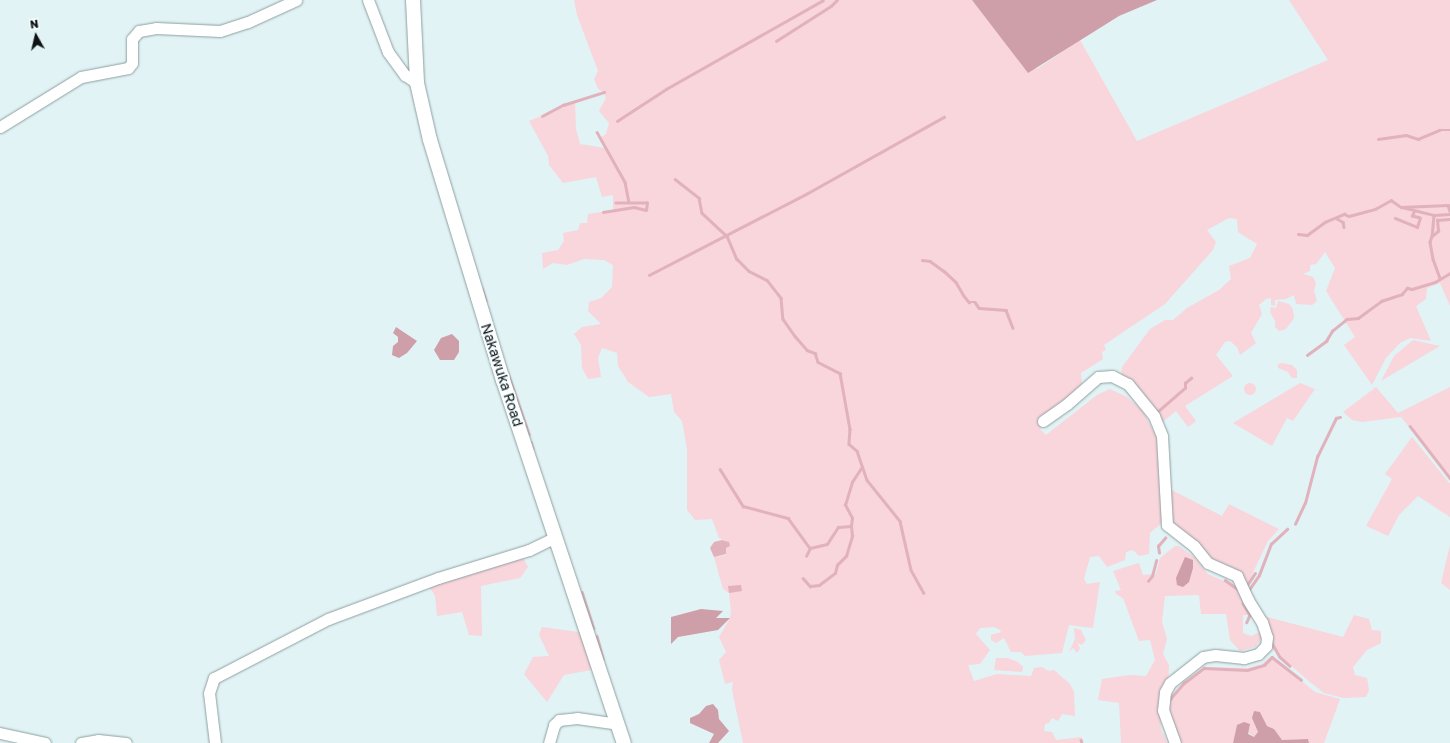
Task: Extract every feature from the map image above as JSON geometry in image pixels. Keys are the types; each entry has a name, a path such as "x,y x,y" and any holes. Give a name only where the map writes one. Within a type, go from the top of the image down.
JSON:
{"main road":[{"name":"Nakawuka Road","path":"413,0 417,83 430,140 499,368 624,743"}],"street":[{"path":"0,127 81,76 128,68 132,62 132,39 139,31 156,28 220,30 296,0"},
{"path":"368,0 386,48 405,75 417,83"},
{"path":"1043,421 1067,404 1098,376 1112,376 1128,384 1154,416 1162,436 1167,525 1194,546 1208,563 1237,576 1248,600 1262,622 1267,637 1266,646 1258,654 1244,658 1215,655 1203,657 1170,683 1165,692 1163,710 1175,743"},
{"path":"215,743 209,693 214,678 328,619 438,578 529,550 556,537"},
{"path":"549,743 554,725 559,720 577,718 618,724"},
{"path":"0,733 45,743"},
{"path":"81,743 98,740 126,743"}],"shaded area":[{"path":"574,0 972,0 1037,69 1080,40 1137,141 1328,60 1289,0 1450,0 1450,306 1440,283 1427,288 1426,299 1416,306 1431,341 1410,338 1400,343 1386,358 1372,385 1344,345 1355,337 1326,291 1335,268 1325,252 1316,264 1310,265 1310,271 1303,274 1313,277 1316,283 1314,291 1317,301 1312,305 1296,304 1294,295 1286,299 1275,300 1275,306 1271,305 1271,298 1266,299 1259,305 1262,314 1251,333 1256,343 1240,355 1237,347 1230,341 1225,342 1216,355 1233,376 1185,406 1196,421 1188,427 1176,411 1160,424 1120,383 1122,367 1150,329 1165,320 1173,320 1187,308 1219,290 1231,279 1229,266 1250,258 1257,244 1238,232 1237,219 1229,218 1207,230 1216,242 1213,250 1165,304 1104,345 1106,350 1102,352 1103,359 1081,373 1083,395 1040,429 1046,435 1097,395 1110,389 1127,397 1143,411 1160,444 1164,521 1150,533 1149,554 1139,556 1133,550 1126,552 1125,560 1107,567 1099,556 1090,557 1084,579 1087,584 1100,582 1093,628 1069,625 1062,653 1025,656 1021,652 1011,652 1004,638 996,643 991,640 991,635 1001,632 1000,630 994,627 980,628 976,634 990,650 980,664 968,665 974,681 997,674 1031,676 1034,668 1042,667 1048,671 1054,670 1070,684 1074,692 1075,716 1062,714 1058,721 1052,718 1049,723 1045,724 1044,731 1052,732 1056,740 1082,737 1083,743 743,743 732,690 733,682 725,684 719,660 726,652 719,637 730,618 731,611 729,593 723,589 714,557 726,555 726,548 730,546 728,542 719,538 712,519 695,520 687,510 687,449 682,421 674,412 671,394 649,397 628,382 618,366 617,353 602,348 598,358 601,377 588,379 582,368 581,345 574,334 582,327 601,324 588,311 589,302 601,298 612,287 613,265 604,260 584,259 567,265 553,263 543,269 542,253 558,250 564,241 563,233 578,230 580,223 587,223 588,214 613,210 613,195 602,197 596,177 563,183 549,165 548,156 529,121 575,102 576,129 580,144 605,148 600,138 606,134 609,123 599,111 606,98 604,92 598,89 594,79 598,71 577,15"},
{"path":"972,0 1157,0 1119,16 1028,73"},
{"path":"1278,301 1289,304 1293,309 1294,318 1286,329 1279,331 1275,327 1275,321 1270,312 1271,307 1276,308"},
{"path":"396,327 417,341 407,353 399,358 392,355 393,346 398,342 398,337 393,333"},
{"path":"452,334 459,341 459,352 454,360 440,360 434,350 441,338"},
{"path":"1413,340 1440,346 1381,381 1394,356"},
{"path":"1282,363 1292,365 1297,370 1297,378 1292,378 1288,372 1278,368 1278,364"},
{"path":"1252,383 1255,384 1255,394 1248,395 1245,394 1244,387 1245,384"},
{"path":"1300,383 1315,389 1293,421 1287,418 1272,446 1233,423"},
{"path":"1376,387 1398,413 1450,387 1450,478 1401,417 1362,422 1352,420 1343,412"},
{"path":"1412,437 1450,484 1450,517 1418,496 1399,515 1388,536 1366,526 1392,479 1385,474"},
{"path":"1168,488 1222,516 1229,504 1279,529 1268,541 1247,585 1243,586 1210,569 1189,548 1173,537"},
{"path":"722,540 729,542 730,546 726,548 726,554 714,557 710,548 714,542"},
{"path":"1450,545 1450,590 1441,583"},
{"path":"1175,546 1179,546 1195,558 1208,574 1239,588 1250,615 1243,615 1243,633 1251,636 1260,632 1261,639 1255,647 1240,651 1230,640 1226,614 1201,614 1199,595 1165,596 1162,622 1167,639 1163,654 1169,665 1168,690 1160,713 1161,730 1168,743 1121,743 1119,703 1098,700 1102,679 1129,675 1146,676 1155,660 1150,640 1139,641 1123,598 1116,594 1115,591 1121,590 1113,571 1139,563 1143,575 1156,574 1160,558"},
{"path":"522,555 528,567 520,578 481,586 482,636 469,635 462,612 437,616 435,596 427,583"},
{"path":"1185,557 1193,560 1193,568 1189,582 1183,587 1177,585 1176,578"},
{"path":"741,585 742,591 729,593 728,586"},
{"path":"701,609 723,611 716,618 730,618 718,630 678,637 671,644 671,617"},
{"path":"1252,613 1343,637 1354,615 1369,619 1372,630 1381,631 1381,643 1367,650 1353,667 1355,675 1367,678 1369,690 1366,697 1344,698 1324,693 1273,650"},
{"path":"542,627 586,633 597,669 564,675 547,702 524,674 533,657 549,656 539,635"},
{"path":"1074,628 1081,630 1086,640 1082,645 1077,643 1080,648 1077,653 1073,648 1069,652 1075,639"},
{"path":"1271,656 1315,692 1340,699 1324,743 1309,743 1308,739 1282,740 1274,729 1267,726 1260,712 1255,725 1258,732 1254,737 1237,725 1233,743 1173,743 1167,727 1168,700 1184,682 1206,667 1248,668 1262,664"},
{"path":"996,658 1008,658 1018,662 1023,667 1022,672 994,670"},
{"path":"713,704 718,710 719,719 729,731 718,743 709,743 714,734 690,723 690,718 699,714 706,706"},
{"path":"1254,711 1260,712 1267,726 1274,729 1282,740 1308,739 1309,743 1233,743 1237,725 1244,722 1250,724 1248,734 1254,737 1258,732 1252,718"}],"waterway":[{"path":"617,121 666,89 823,0"},
{"path":"776,41 831,6 837,0"},
{"path":"542,116 563,105 604,92"},
{"path":"649,275 806,194 944,117"},
{"path":"1378,139 1406,135 1418,139 1439,130 1450,130"},
{"path":"597,132 625,182 629,202"},
{"path":"675,179 699,198 702,213 727,236 737,259 749,271 767,280 781,298 783,319 795,336 807,350 815,353 818,362 840,373 850,429 849,444 857,451 867,480 900,521 911,570 924,593"},
{"path":"1298,234 1307,235 1325,222 1344,214 1349,216 1375,209 1391,200 1401,207 1448,205 1450,211"},
{"path":"603,212 634,207 646,210 647,203 616,203"},
{"path":"1402,207 1434,215 1432,236 1438,231 1437,220"},
{"path":"1395,218 1417,227 1420,218 1412,216 1414,211"},
{"path":"1434,215 1450,214"},
{"path":"1336,218 1343,222 1344,227"},
{"path":"1437,220 1450,219"},
{"path":"1432,236 1430,242 1433,259 1440,278"},
{"path":"922,260 930,261 944,271 956,282 969,302 975,302 979,308 1006,310 1013,328"},
{"path":"1307,355 1326,341 1332,331 1347,319 1358,318 1381,301 1402,294 1407,288 1412,289 1435,282 1450,273"},
{"path":"482,288 486,300"},
{"path":"508,373 529,434"},
{"path":"1156,413 1185,388 1185,383 1191,378"},
{"path":"1295,524 1305,503 1317,457 1336,418 1340,417"},
{"path":"1410,426 1450,478"},
{"path":"531,442 533,449"},
{"path":"806,556 810,548 827,544 838,527 851,526 852,518 845,505 852,482 861,468"},
{"path":"720,469 743,506 788,518 810,548"},
{"path":"803,578 810,586 819,585 835,573 837,565 846,556 852,536 851,526"},
{"path":"1248,591 1259,575 1271,544 1287,529"},
{"path":"1159,553 1158,546 1165,538"},
{"path":"1148,581 1152,576 1156,561"},
{"path":"1244,585 1247,585 1255,573"},
{"path":"1225,580 1238,589"},
{"path":"582,592 594,628"},
{"path":"1243,603 1250,615 1247,622"},
{"path":"597,636 603,659"},
{"path":"1271,641 1280,657 1290,666"},
{"path":"1169,700 1184,683 1204,668 1247,670 1264,665 1272,657 1301,680"}]}
